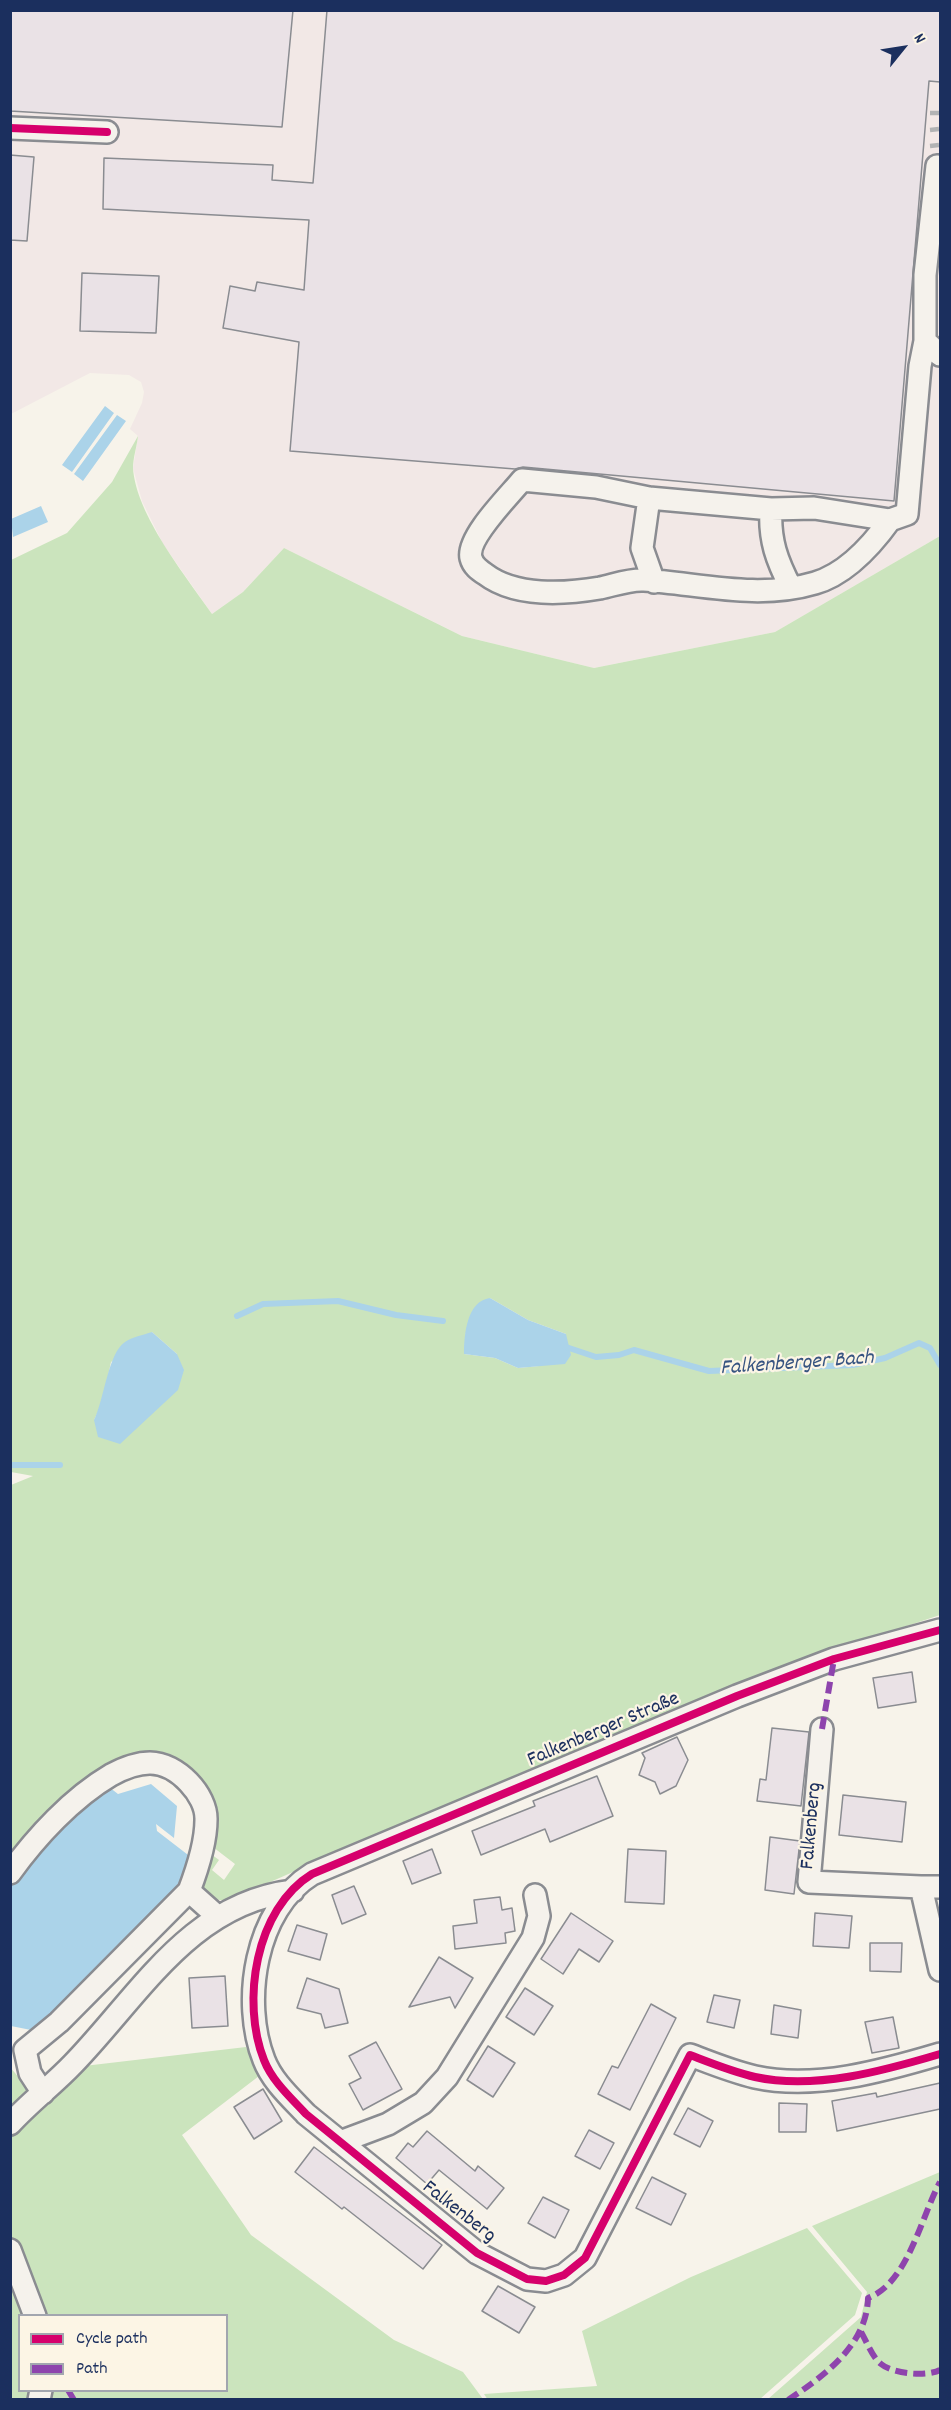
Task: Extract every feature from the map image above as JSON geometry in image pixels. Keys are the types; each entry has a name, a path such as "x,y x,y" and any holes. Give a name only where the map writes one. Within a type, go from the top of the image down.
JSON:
{"street":[{"path":"10,128 107,132"},
{"path":"890,520 876,540 830,578 771,591 725,590 642,580 596,588 525,591 490,578 475,566 470,547 478,532 522,480 596,487 649,498 771,509 814,508 890,520 907,514 920,366 933,348 925,275 934,167"},
{"path":"649,498 642,548 654,582"},
{"path":"771,509 770,529 775,556 791,588"},
{"name":"Falkenberger Straße","path":"292,1891 305,1878 321,1870 737,1696 834,1659 940,1630"},
{"name":"Falkenberg","path":"822,1729 809,1882 931,1887 940,1970"},
{"path":"10,1873 28,1848 59,1816 112,1775 138,1765 152,1763 171,1771 189,1783 200,1795 205,1809 205,1837 189,1891 58,2022 18,2046 30,2073 43,2093"},
{"path":"189,1891 217,1916"},
{"path":"10,2124 73,2064 165,1960 202,1926 217,1916 269,1894 292,1891"},
{"name":"Falkenberg","path":"292,1891 270,1925 258,1957 254,1997 258,2040 264,2062 282,2089 306,2114 477,2253 527,2279 546,2281 564,2275 585,2258 690,2055 756,2077 794,2080 857,2074 940,2054"},
{"path":"340,2142 388,2124 423,2103 447,2077 533,1938 539,1916 535,1895"},
{"path":"10,2250 34,2314"}],"shaded area":[{"path":"11,11 940,11 940,536 775,632 594,668 462,636 284,548 243,592 212,614 163,544 142,501 133,468 138,436 130,429 142,403 144,392 141,382 129,375 90,373 11,414"}],"green space":[{"path":"138,436 133,468 136,486 143,505 152,525 176,563 212,614 243,592 284,548 462,636 594,668 775,632 940,536 940,1615 671,1712 407,1822 232,1899 211,1898 205,1894 203,1887 203,1870 207,1851 219,1860 212,1870 224,1880 235,1864 209,1844 212,1815 151,1756 11,1858 11,1485 33,1476 11,1472 11,560 67,533 112,482","holes":["490,1298 528,1320 566,1334 539,1366 518,1368 495,1358 464,1354 466,1332","152,1332 177,1354 94,1420 102,1404 111,1362"]},
{"path":"246,2047 259,2076 182,2135 251,2235 394,2340 463,2372 483,2399 11,2399 10,2067 42,2105 84,2066"},
{"path":"940,2172 940,2399 768,2399 861,2317 867,2292 812,2226"},
{"path":"807,2228 862,2293 855,2315 760,2399 488,2400 484,2394 597,2386 582,2331 691,2277"}],"water":[{"path":"105,406 114,413 72,472 62,465"},
{"path":"117,415 126,421 83,481 74,474"},
{"path":"41,506 48,522 13,537 11,519"},
{"path":"490,1298 528,1320 566,1334 571,1355 565,1364 518,1368 495,1358 464,1354 468,1320 476,1305"},
{"path":"152,1332 177,1354 184,1370 178,1390 120,1444 98,1437 94,1420 114,1356 125,1342"},
{"path":"151,1784 177,1806 174,1838 156,1824 157,1831 192,1858 176,1893 44,2027 31,2030 11,2026 11,1885 32,1857 56,1832 109,1787 118,1794"}],"building":[{"path":"10,10 293,10 282,127 10,111"},
{"path":"327,10 940,10 940,82 929,81 894,501 523,467 515,469 290,451 299,342 223,328 230,286 255,291 257,282 304,290 309,220 103,209 104,158 273,165 272,180 313,183"},
{"path":"10,155 34,157 27,241 10,240"},
{"path":"82,273 159,276 156,333 80,331"},
{"path":"912,1672 916,1702 878,1708 873,1678"},
{"path":"772,1728 809,1732 801,1806 757,1801 760,1779 766,1780"},
{"path":"677,1737 688,1760 676,1786 660,1794 655,1782 639,1775 645,1758 642,1753"},
{"path":"597,1776 613,1816 550,1842 545,1829 481,1855 472,1831 535,1806 533,1801"},
{"path":"843,1795 906,1802 902,1842 839,1835"},
{"path":"770,1837 800,1841 794,1894 765,1890"},
{"path":"432,1849 441,1873 412,1884 403,1861"},
{"path":"628,1849 666,1851 664,1904 625,1902"},
{"path":"354,1886 366,1914 342,1924 332,1895"},
{"path":"500,1897 502,1910 512,1908 515,1931 505,1933 506,1943 455,1949 453,1926 477,1923 474,1900"},
{"path":"571,1913 613,1941 599,1962 579,1949 563,1974 541,1959"},
{"path":"815,1913 852,1916 849,1948 813,1946"},
{"path":"297,1925 327,1934 320,1960 288,1951"},
{"path":"870,1943 902,1943 901,1972 870,1971"},
{"path":"439,1957 473,1978 455,2008 450,1997 409,2007"},
{"path":"225,1976 228,2026 192,2028 189,1978"},
{"path":"307,1978 339,1989 348,2023 325,2028 321,2014 297,2008"},
{"path":"525,1988 553,2006 534,2035 506,2017"},
{"path":"714,1995 740,2000 734,2028 707,2022"},
{"path":"651,2004 676,2018 630,2110 598,2094 612,2066 618,2068"},
{"path":"774,2005 801,2010 798,2038 771,2034"},
{"path":"893,2017 899,2048 872,2053 865,2022"},
{"path":"376,2042 402,2089 363,2110 349,2084 361,2078 349,2056"},
{"path":"488,2046 515,2063 493,2097 467,2080"},
{"path":"940,2083 940,2109 837,2131 832,2101 876,2093 877,2097"},
{"path":"263,2089 282,2121 254,2139 234,2107"},
{"path":"779,2103 807,2104 806,2132 779,2132"},
{"path":"688,2108 713,2121 700,2147 674,2134"},
{"path":"589,2130 614,2143 600,2169 575,2156"},
{"path":"427,2131 475,2171 478,2166 504,2188 487,2209 439,2170 427,2184 396,2158 408,2143 413,2147"},
{"path":"314,2147 442,2245 423,2269 295,2172"},
{"path":"652,2177 686,2194 671,2225 636,2208"},
{"path":"543,2197 569,2210 555,2238 528,2223"},
{"path":"498,2286 535,2307 519,2333 482,2311"}],"waterway":[{"name":"Falkenberger Bach","path":"237,1316 263,1304 338,1301 396,1315 443,1321"},
{"name":"Falkenberger Bach","path":"563,1346 596,1357 619,1355 634,1350 709,1371 853,1365 885,1358 919,1343 930,1348 940,1365"},
{"name":"Falkenberger Bach","path":"10,1465 60,1465"}],"railway":[{"path":"930,113 940,113"},
{"path":"930,130 940,129"},
{"path":"930,146 940,145"}],"marked path":[{"path":"822,1729 834,1659"},
{"path":"788,2400 829,2370 852,2345 866,2315 868,2298 882,2290 903,2264 940,2182"},
{"path":"861,2332 875,2357 886,2367 919,2374 940,2370"},
{"path":"69,2392 74,2400"}],"cycle path":[{"path":"10,128 107,132"},
{"path":"940,1630 834,1659 737,1696 312,1874 293,1890 277,1910 258,1958 254,1985 257,2037 267,2068 282,2089 306,2114 477,2253 527,2279 546,2281 564,2275 585,2258 690,2055 755,2077 801,2081 849,2077 940,2054"}]}
